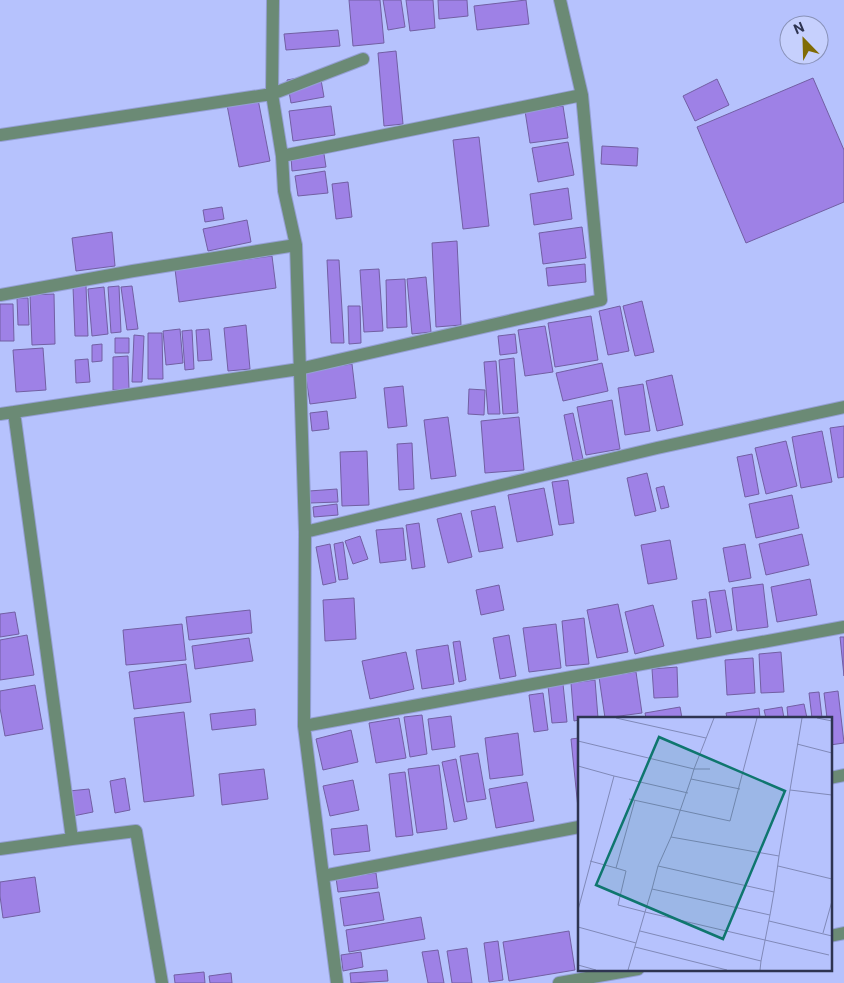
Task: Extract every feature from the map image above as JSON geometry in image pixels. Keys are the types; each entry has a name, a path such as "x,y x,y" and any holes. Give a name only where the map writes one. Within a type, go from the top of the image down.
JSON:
{"street":[{"path":"273,0 272,94 282,156 284,191 296,245 304,532 304,726 337,983"},
{"path":"0,414 299,369 601,300 582,95 560,0"},
{"path":"0,136 272,94 363,59"},
{"path":"282,156 582,95"},
{"path":"0,295 133,271 296,245"},
{"path":"304,532 657,448 844,406"},
{"path":"14,412 72,839"},
{"path":"304,726 844,627"},
{"path":"323,876 578,827"},
{"path":"0,849 136,831 162,983"},
{"path":"559,983 632,970"}],"building":[{"path":"349,0 380,0 384,43 353,46"},
{"path":"383,0 401,0 405,27 388,30"},
{"path":"406,0 433,0 435,28 410,31"},
{"path":"438,0 467,0 468,16 439,19"},
{"path":"526,0 529,24 477,30 474,6"},
{"path":"338,30 340,46 286,50 284,34"},
{"path":"396,51 403,124 384,126 378,53"},
{"path":"320,74 324,97 291,103 287,80"},
{"path":"813,78 844,150 844,202 746,243 697,127"},
{"path":"717,79 729,105 695,121 683,96"},
{"path":"257,94 270,161 239,167 226,100"},
{"path":"331,106 335,135 293,141 289,111"},
{"path":"563,106 568,138 530,143 525,111"},
{"path":"479,137 489,226 463,229 453,140"},
{"path":"568,142 574,175 538,182 532,148"},
{"path":"602,146 638,148 637,166 601,164"},
{"path":"324,154 326,167 292,171 291,157"},
{"path":"325,171 328,193 298,196 295,176"},
{"path":"348,182 352,217 336,219 332,184"},
{"path":"568,188 572,219 534,225 530,194"},
{"path":"222,207 224,219 205,222 203,210"},
{"path":"247,220 251,242 208,251 203,229"},
{"path":"582,227 586,258 543,264 539,233"},
{"path":"112,232 115,266 76,271 72,238"},
{"path":"457,241 461,325 436,327 432,243"},
{"path":"272,256 276,288 179,302 175,269"},
{"path":"327,260 339,260 344,343 331,343"},
{"path":"585,264 586,282 548,286 546,268"},
{"path":"379,269 383,331 364,332 360,270"},
{"path":"426,277 431,332 412,334 407,279"},
{"path":"405,279 407,327 387,328 386,280"},
{"path":"86,286 88,336 75,336 73,287"},
{"path":"119,286 121,332 111,333 108,287"},
{"path":"132,286 138,329 127,330 121,287"},
{"path":"104,287 108,334 92,336 88,289"},
{"path":"54,294 55,344 32,345 30,295"},
{"path":"17,298 28,298 29,325 18,325"},
{"path":"642,301 654,352 635,356 623,306"},
{"path":"0,304 13,304 14,341 0,341"},
{"path":"348,306 360,306 361,343 349,344"},
{"path":"620,306 629,351 608,355 599,311"},
{"path":"591,316 598,360 555,367 548,323"},
{"path":"246,325 250,369 228,371 224,328"},
{"path":"545,326 553,372 525,376 518,330"},
{"path":"180,329 183,363 166,365 163,331"},
{"path":"209,329 212,360 198,361 196,330"},
{"path":"192,330 194,369 185,370 182,331"},
{"path":"148,333 162,333 163,379 148,379"},
{"path":"515,334 517,353 500,355 498,336"},
{"path":"134,335 144,336 142,382 132,382"},
{"path":"115,338 129,338 129,353 115,353"},
{"path":"102,344 102,361 92,362 92,345"},
{"path":"43,348 46,390 16,392 13,350"},
{"path":"128,356 129,390 113,390 113,357"},
{"path":"514,358 518,413 503,414 499,360"},
{"path":"88,359 90,382 76,383 75,360"},
{"path":"496,361 500,414 488,414 484,362"},
{"path":"602,363 608,391 563,401 556,373"},
{"path":"352,364 356,398 310,404 305,371"},
{"path":"672,375 683,425 657,431 646,381"},
{"path":"643,384 650,431 625,435 618,388"},
{"path":"403,386 407,426 388,428 384,388"},
{"path":"469,389 485,390 484,415 468,414"},
{"path":"612,400 620,449 586,455 577,407"},
{"path":"327,411 329,429 312,431 310,413"},
{"path":"573,413 583,459 573,461 564,415"},
{"path":"448,417 456,476 431,479 424,420"},
{"path":"519,417 524,470 485,473 481,421"},
{"path":"844,426 844,477 838,478 830,428"},
{"path":"822,431 832,482 801,488 792,437"},
{"path":"786,441 797,486 766,494 755,448"},
{"path":"412,443 414,489 399,490 397,444"},
{"path":"367,451 369,505 342,506 340,452"},
{"path":"752,454 759,494 745,497 737,457"},
{"path":"647,473 656,511 635,516 627,478"},
{"path":"568,480 574,523 559,525 552,482"},
{"path":"664,486 669,507 661,509 656,488"},
{"path":"544,488 553,535 517,542 508,495"},
{"path":"337,489 338,502 310,503 309,491"},
{"path":"792,495 799,528 756,538 749,504"},
{"path":"337,504 338,515 314,517 313,507"},
{"path":"495,506 503,548 479,552 471,511"},
{"path":"461,513 472,557 448,563 437,519"},
{"path":"419,523 425,567 412,569 406,525"},
{"path":"403,528 406,560 380,563 376,530"},
{"path":"802,534 809,565 766,575 759,544"},
{"path":"360,536 368,559 353,564 345,541"},
{"path":"670,540 677,579 648,584 641,545"},
{"path":"343,542 348,579 339,580 334,544"},
{"path":"330,544 336,582 323,585 316,547"},
{"path":"745,544 751,578 729,582 723,548"},
{"path":"810,579 817,615 777,622 771,587"},
{"path":"763,584 768,627 737,631 732,588"},
{"path":"499,585 504,610 481,615 476,590"},
{"path":"725,590 732,630 716,633 709,592"},
{"path":"354,598 356,639 325,641 323,600"},
{"path":"706,599 711,637 697,639 692,601"},
{"path":"618,604 628,652 597,658 587,610"},
{"path":"653,605 664,646 635,654 625,612"},
{"path":"250,610 252,633 189,640 186,617"},
{"path":"15,612 19,634 0,637 0,614"},
{"path":"584,618 589,664 566,666 562,621"},
{"path":"182,624 186,660 126,665 123,630"},
{"path":"556,624 561,668 529,672 523,628"},
{"path":"27,635 34,675 0,680 0,640"},
{"path":"509,635 516,676 500,679 493,638"},
{"path":"840,637 844,637 844,676"},
{"path":"249,638 253,661 195,669 192,646"},
{"path":"460,641 466,680 459,682 453,642"},
{"path":"448,645 454,684 422,689 416,650"},
{"path":"406,652 414,689 370,699 362,661"},
{"path":"781,652 784,692 761,693 759,654"},
{"path":"753,658 755,693 727,695 725,660"},
{"path":"186,664 191,702 134,709 129,672"},
{"path":"677,667 678,697 654,698 652,669"},
{"path":"636,672 642,713 605,717 599,677"},
{"path":"595,680 598,717 578,717 578,720 574,721 571,683"},
{"path":"563,684 567,722 552,723 548,686"},
{"path":"35,685 43,729 5,736 0,708 0,691"},
{"path":"838,691 844,743 832,745 832,717 827,717 824,693"},
{"path":"819,692 822,717 812,717 809,693"},
{"path":"543,693 548,730 534,732 529,695"},
{"path":"804,704 807,717 788,717 787,707"},
{"path":"680,707 682,717 646,717 645,713"},
{"path":"782,707 784,717 766,717 764,710"},
{"path":"759,708 760,717 727,717 726,713"},
{"path":"255,709 256,725 212,730 210,714"},
{"path":"184,712 194,796 144,802 134,718"},
{"path":"422,715 427,754 410,757 404,717"},
{"path":"451,716 455,747 432,750 428,719"},
{"path":"399,718 406,758 376,763 369,723"},
{"path":"351,730 358,762 323,770 316,739"},
{"path":"518,733 523,775 490,779 485,738"},
{"path":"578,738 578,808 571,739"},
{"path":"478,753 486,799 467,802 460,756"},
{"path":"456,759 467,819 454,822 442,762"},
{"path":"439,765 447,829 417,833 408,769"},
{"path":"264,769 268,799 222,805 219,774"},
{"path":"405,772 413,835 396,837 389,774"},
{"path":"125,778 130,810 115,813 110,781"},
{"path":"353,780 359,810 330,816 323,786"},
{"path":"527,782 534,821 496,828 489,789"},
{"path":"89,789 93,812 73,816 69,791"},
{"path":"367,825 370,851 334,855 331,829"},
{"path":"376,873 378,888 338,892 336,878"},
{"path":"35,877 40,912 3,918 0,882"},
{"path":"379,892 384,920 344,926 340,898"},
{"path":"421,917 425,939 349,952 346,930"},
{"path":"569,931 575,970 509,981 503,942"},
{"path":"498,941 503,980 489,982 484,943"},
{"path":"467,948 472,983 452,983 447,951"},
{"path":"438,950 444,983 428,983 422,952"},
{"path":"361,952 363,967 343,971 341,955"},
{"path":"387,970 388,981 351,983 350,973"},
{"path":"204,972 205,983 175,983 174,975"},
{"path":"231,973 232,983 210,983 209,976"}]}
